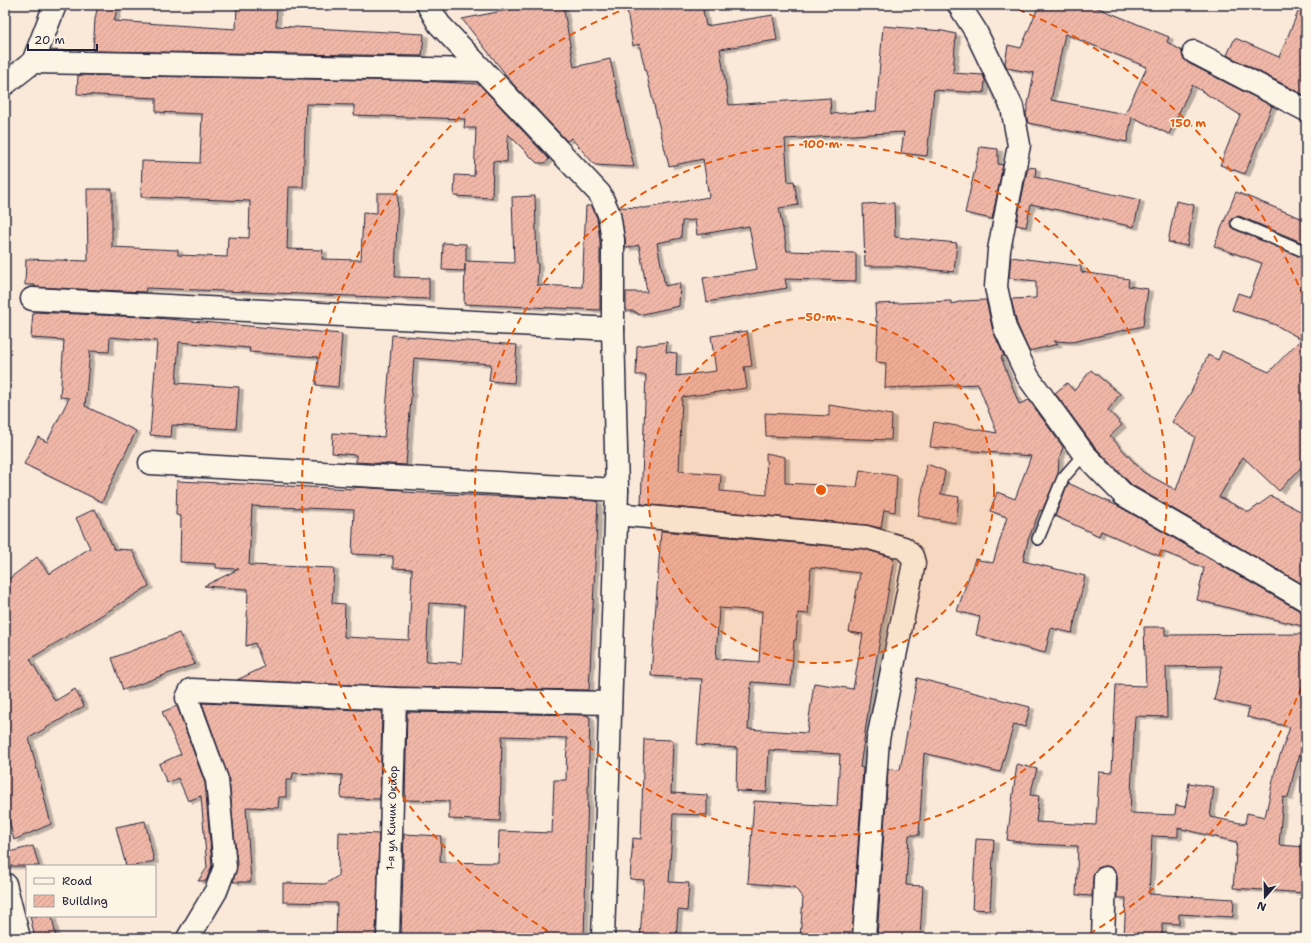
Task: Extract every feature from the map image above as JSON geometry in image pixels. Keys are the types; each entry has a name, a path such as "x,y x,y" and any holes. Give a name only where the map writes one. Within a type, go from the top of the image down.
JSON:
{"street":[{"path":"5,84 33,62 56,5"},
{"path":"428,5 439,24 600,194 609,214 613,240 613,329 617,490 603,938"},
{"path":"959,5 975,30 1012,107 1019,145 999,250 996,287 1005,328 1028,377 1084,454 1124,495 1306,600"},
{"path":"1194,52 1306,110"},
{"path":"33,62 482,70"},
{"path":"32,299 613,329"},
{"path":"150,463 617,490"},
{"path":"616,514 866,537 904,548 912,556 914,563 878,738 864,938"},
{"path":"188,938 216,891 225,867 217,780 187,698 191,690 395,698 610,703"},
{"name":"1-я ул Кичик Окйор","path":"388,938 395,698"},
{"path":"1103,938 1105,878"},
{"path":"5,884 19,938"}],"lane":[{"path":"1237,223 1306,252"},
{"path":"1038,539 1063,478 1084,454"}],"building":[{"path":"98,5 118,5 114,21 236,29 237,5 277,5 276,26 424,34 422,56 93,51 95,19"},
{"path":"533,5 563,5 574,67 610,59 634,167 595,165 571,138 567,141 514,85 462,19"},
{"path":"626,5 702,5 706,26 773,15 777,40 720,49 729,105 830,98 831,114 876,111 883,26 943,31 956,34 953,73 983,75 985,80 984,93 934,90 927,156 901,153 904,132 785,139 788,182 794,181 798,205 779,208 787,251 856,253 856,281 785,279 787,288 707,302 703,278 757,269 749,226 697,235 695,220 682,221 681,238 657,243 665,286 680,283 679,306 638,315 635,311 626,311 626,292 647,292 639,245 626,248 619,207 645,208 709,197 703,159 669,166 639,44 633,46"},
{"path":"1039,5 1091,5 1169,37 1167,42 1182,51 1183,58 1188,63 1272,106 1245,174 1220,165 1240,115 1192,85 1169,134 1132,117 1127,142 1028,123 1026,114 1034,73 1007,68 1005,63 1008,45 1021,48","holes":["1065,34 1147,67 1125,114 1051,100"]},
{"path":"1301,5 1306,5 1306,96 1227,55 1235,38 1279,57"},
{"path":"78,75 421,81 479,84 549,159 545,163 537,163 508,134 507,162 493,161 492,198 454,196 455,175 474,176 476,128 464,128 465,119 354,115 354,105 306,104 303,187 289,187 287,249 323,250 322,259 361,260 363,212 377,213 377,193 398,193 395,277 429,278 429,299 146,288 145,292 35,287 35,285 25,285 26,259 88,261 87,189 112,189 112,247 178,250 178,255 227,257 228,237 249,238 250,201 141,197 142,161 200,163 202,114 156,112 156,98 77,94"},
{"path":"980,147 998,149 998,164 1003,165 992,219 965,213"},
{"path":"1028,167 1036,168 1035,177 1140,200 1134,227 1031,204 1026,227 1016,225"},
{"path":"1236,192 1306,220 1306,244 1239,216 1232,218 1230,223 1231,227 1234,229 1306,259 1306,462 1279,491 1243,457 1219,497 1249,512 1271,496 1306,514 1306,586 1132,485 1094,446 1055,393 1067,383 1074,391 1091,370 1120,394 1108,410 1122,425 1110,436 1143,472 1176,490 1195,437 1172,422 1191,392 1208,355 1218,360 1222,351 1269,372 1301,339 1274,324 1232,310 1238,293 1250,297 1262,263 1214,246"},
{"path":"535,196 538,264 537,285 582,287 586,206 592,206 597,218 600,241 600,310 464,304 465,271 442,270 443,243 466,244 466,261 514,263 512,197"},
{"path":"1176,201 1194,205 1187,246 1168,242"},
{"path":"894,203 895,237 957,243 954,272 896,266 865,266 863,204"},
{"path":"1011,257 1081,266 1081,272 1129,279 1128,286 1148,289 1143,326 1072,342 1054,341 1058,344 1029,351 1017,324 1011,299 1036,298 1036,281 1009,278"},
{"path":"986,300 993,331 1004,356 1001,357 1019,404 1029,400 1063,447 1059,459 1058,474 1042,511 1040,510 1028,540 1023,561 1085,576 1072,633 1051,628 1045,653 976,635 980,617 957,611 975,559 993,563 1007,517 990,511 997,492 1015,499 1031,456 930,447 934,422 997,433 978,384 885,388 886,363 876,362 878,322 876,322 875,304 951,301 951,304 963,301"},
{"path":"33,312 144,317 342,334 338,387 316,385 318,357 249,352 250,348 179,342 176,383 239,387 236,429 172,425 171,437 150,435 157,341 110,337 109,352 90,351 85,406 136,431 102,502 24,464 38,437 47,442 69,398 60,397 64,340 31,338"},
{"path":"747,331 752,366 744,367 747,388 682,397 679,471 721,474 720,491 767,495 766,453 785,457 785,483 857,487 860,470 897,476 895,512 884,510 881,528 867,525 641,504 646,375 636,375 637,346 667,342 666,352 677,353 676,376 716,371 711,336"},
{"path":"392,335 517,345 514,383 489,381 491,364 414,358 406,465 356,462 356,455 332,453 333,433 384,437"},
{"path":"829,405 892,415 891,440 766,436 765,413 829,416"},
{"path":"927,464 945,471 941,494 959,497 956,523 918,516"},
{"path":"177,481 354,489 355,487 404,490 403,492 598,501 589,690 395,687 237,680 264,667 255,643 246,646 248,589 204,586 239,569 216,568 216,564 180,562 181,516 176,515","holes":["252,506 354,510 352,554 393,556 393,568 412,569 409,640 344,637 345,604 332,603 334,568 249,565","429,603 465,605 462,663 426,661"]},
{"path":"1068,483 1120,507 1300,611 1306,612 1306,627 1197,600 1204,568 1161,551 1159,556 1101,531 1099,536 1055,516"},
{"path":"95,509 114,549 132,550 149,586 30,659 55,701 75,689 84,706 29,738 51,824 14,840 5,805 5,582 37,557 49,574 90,548 76,518"},
{"path":"661,531 864,549 894,558 871,691 860,767 863,768 852,938 800,938 803,898 794,887 748,883 754,801 837,806 840,754 769,750 767,792 736,791 737,748 697,745 702,679 651,676","holes":["811,567 860,573 849,632 863,634 853,689 814,683 807,733 748,729 751,682 791,685 794,640 796,640 798,613 808,614","719,608 762,611 759,662 716,659"]},
{"path":"1144,627 1165,627 1165,635 1306,634 1306,735 1288,798 1283,797 1279,845 1306,847 1306,893 1233,888 1237,842 1178,828 1178,837 1152,836 1149,894 1234,899 1233,917 1179,914 1179,924 1162,923 1162,938 1124,938 1126,898 1117,898 1116,872 1112,868 1105,866 1099,867 1095,871 1092,896 1076,895 1078,846 1032,844 1007,840 1017,764 1037,769 1030,795 1039,796 1036,822 1096,825 1099,772 1112,773 1116,685 1146,686","holes":["1222,666 1214,700 1249,708 1247,717 1290,727 1276,767 1265,817 1247,813 1245,824 1210,817 1214,787 1189,783 1185,807 1176,805 1175,815 1130,813 1135,716 1167,717 1166,667"]},
{"path":"179,633 195,664 123,690 112,658"},
{"path":"917,678 1030,707 1025,727 1014,724 1000,772 924,753 919,835 909,835 906,885 923,886 920,938 877,938 888,769 900,770"},
{"path":"202,703 382,711 380,799 341,798 342,775 293,773 292,780 286,780 286,797 279,797 278,808 246,807 251,882 233,882 237,866 229,779"},
{"path":"177,706 205,783 212,865 206,881 198,881 207,868 201,796 188,801 178,778 167,783 159,764 181,754 162,712"},
{"path":"407,712 588,715 588,717 590,717 584,938 401,938 404,834 441,836 440,862 498,863 499,831 552,833 554,780 566,780 567,738 502,736 500,821 449,819 449,801 405,800"},
{"path":"644,739 673,740 671,793 707,795 707,815 673,814 669,882 689,883 687,911 678,910 676,938 640,938 644,880 630,879 633,838 641,839"},
{"path":"145,821 154,861 138,865 126,865 116,827"},
{"path":"339,832 379,834 376,938 336,938 337,903 283,902 283,883 325,884 338,876"},
{"path":"976,839 994,840 990,910 972,909"},
{"path":"33,846 39,865 5,866 5,853"},
{"path":"30,917 52,917 56,938 35,938"}]}
